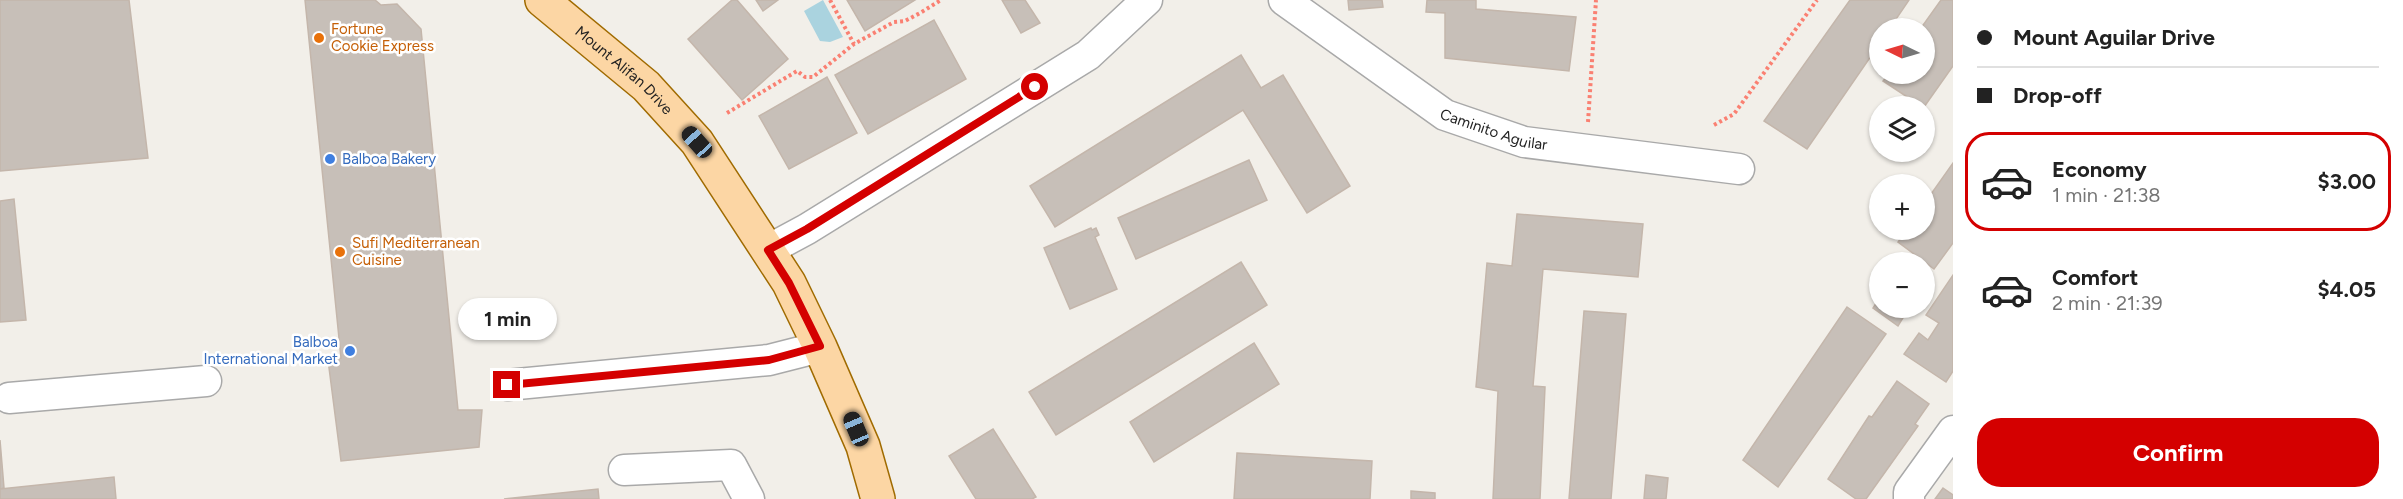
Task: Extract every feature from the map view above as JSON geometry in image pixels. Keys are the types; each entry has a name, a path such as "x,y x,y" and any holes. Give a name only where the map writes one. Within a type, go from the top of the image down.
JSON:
{"main road":[{"name":"Mount Alifan Drive","path":"542,0 646,86 697,142 789,283 820,346 863,446 878,499"}],"street":[{"path":"768,250 807,229 1088,55 1146,0"},
{"name":"Caminito Aguilar","path":"1284,0 1445,115 1524,142 1739,169"},
{"path":"507,385 769,360 820,346"},
{"path":"9,398 206,381"},
{"path":"1909,499 1909,492 1953,431"},
{"path":"624,470 731,465 749,499"}],"path":[{"path":"830,0 854,44"},
{"path":"727,113 797,70 806,77 813,77 854,44 894,22 905,21 920,14 941,0"},
{"path":"1587,150 1596,0"},
{"path":"1714,125 1734,114 1816,0"}],"water":[{"path":"823,0 843,37 830,42 820,41 804,11"}],"building":[{"path":"0,0 129,0 148,158 0,171"},
{"path":"305,0 375,0 381,5 397,4 421,29 458,410 482,410 479,447 341,461 328,360 341,358"},
{"path":"732,0 737,0 788,59 742,100 688,39"},
{"path":"756,0 778,0 763,11"},
{"path":"847,0 915,0 865,31"},
{"path":"1002,0 1025,0 1040,23 1021,33"},
{"path":"1348,0 1382,0 1383,7 1349,10"},
{"path":"1427,0 1476,0 1476,9 1576,17 1569,71 1445,58 1445,13 1426,12"},
{"path":"1850,0 1909,0 1897,18 1869,18 1869,59 1807,149 1764,121"},
{"path":"1941,0 1953,0 1953,66 1932,96 1906,96 1888,84 1935,84 1935,18 1928,18"},
{"path":"934,20 966,79 868,134 835,75"},
{"path":"1241,55 1261,88 1283,75 1350,186 1307,213 1243,110 1055,227 1030,186"},
{"path":"827,77 857,133 789,169 759,116"},
{"path":"1249,160 1267,200 1136,259 1118,218"},
{"path":"1953,163 1953,243 1935,268 1935,252 1911,252 1898,242 1900,240 1935,240 1935,188"},
{"path":"14,199 26,320 0,322 0,201"},
{"path":"1517,214 1643,224 1638,277 1543,269 1533,386 1545,387 1540,499 1493,499 1498,391 1476,387 1487,263 1512,266"},
{"path":"1091,228 1092,230 1096,228 1099,235 1095,237 1117,289 1070,309 1044,248"},
{"path":"1241,262 1267,305 1056,435 1029,392"},
{"path":"1953,275 1953,371 1946,382 1904,354 1919,333 1928,340 1939,323 1931,318 1935,318 1935,302"},
{"path":"1847,307 1886,334 1778,487 1743,460"},
{"path":"1584,311 1626,314 1611,499 1569,499"},
{"path":"1887,318 1903,318 1898,326"},
{"path":"1254,343 1279,384 1154,462 1130,422"},
{"path":"1897,381 1929,404 1915,424 1918,426 1866,499 1856,499 1828,479 1869,416 1872,417"},
{"path":"993,429 1036,497 1032,499 976,499 949,456"},
{"path":"0,440 4,488 0,489"},
{"path":"1237,453 1372,461 1370,499 1234,499"},
{"path":"1646,475 1668,478 1666,499 1644,499"},
{"path":"114,477 116,499 0,499 0,489"},
{"path":"1943,488 1953,495 1953,499 1935,499"},
{"path":"598,489 599,499 504,499"},
{"path":"1411,491 1435,493 1435,499 1411,499"}],"place":[{"name":"Fortune Cookie Express","path":"319,38"},
{"name":"Balboa Bakery","path":"330,159"},
{"name":"Sufi Mediterranean Cuisine","path":"340,252"},
{"name":"Balboa International Market","path":"350,351"}],"route":[{"path":"507,385 769,360 820,346 789,283 768,250 807,229 1035,87"}]}
